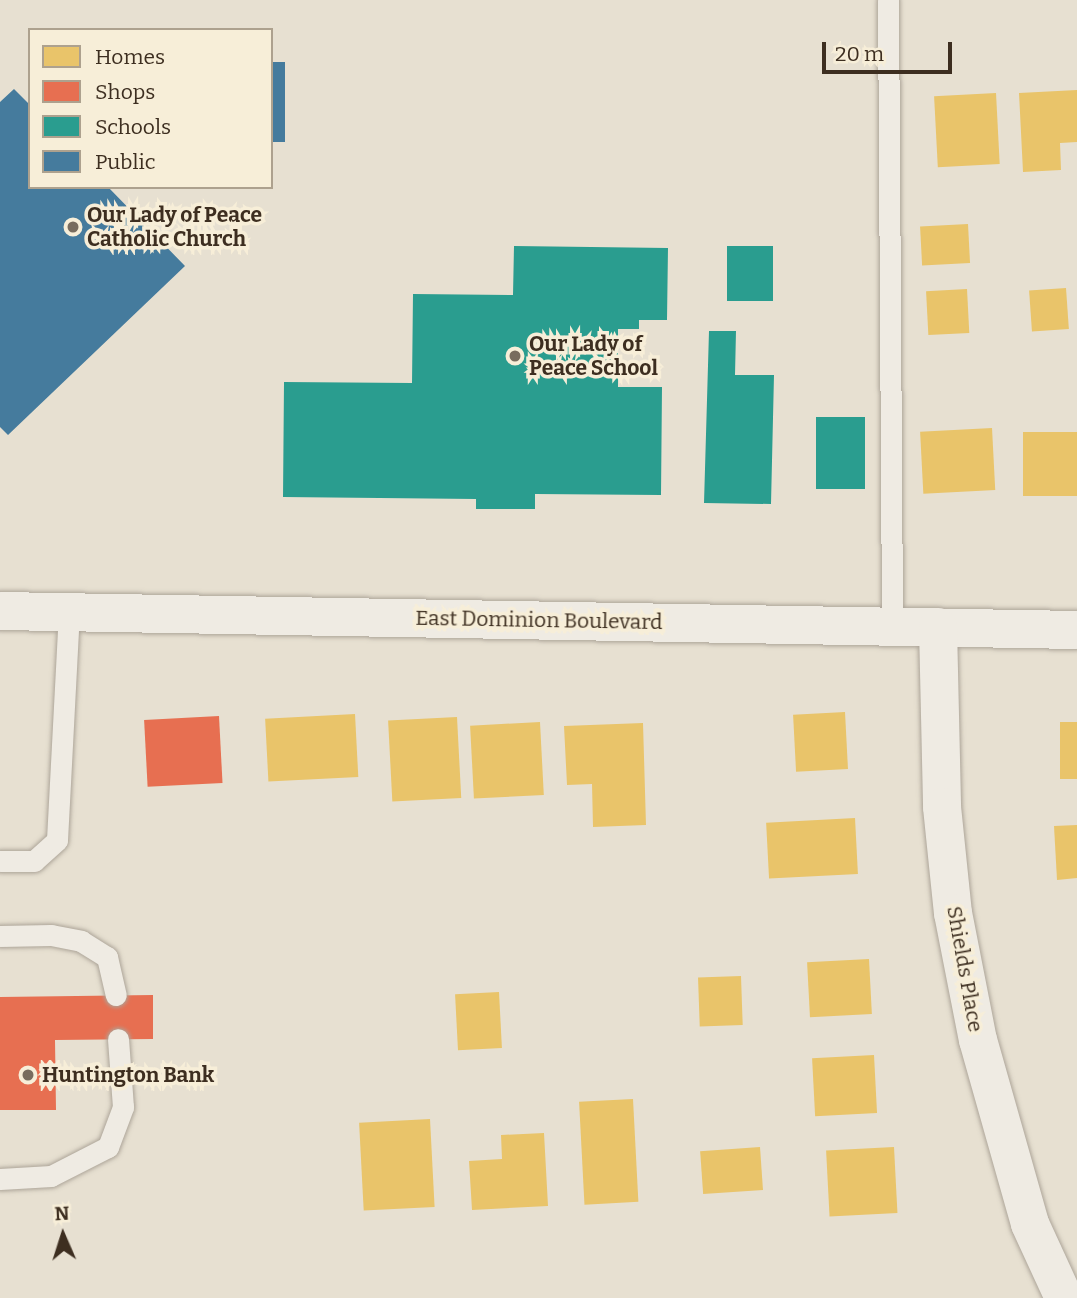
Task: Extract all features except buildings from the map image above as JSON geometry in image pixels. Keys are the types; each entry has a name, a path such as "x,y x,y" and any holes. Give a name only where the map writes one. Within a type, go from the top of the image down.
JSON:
{"street":[{"name":"East Dominion Boulevard","path":"0,611 1077,630"},
{"name":"Shields Place","path":"938,627 942,807 958,938 978,1040 1030,1224 1064,1298"}],"lane":[{"path":"888,0 892,626"},
{"path":"0,861 34,861 57,840 69,612"},
{"path":"0,936 51,935 81,942 107,957 116,995"},
{"path":"0,1179 51,1176 108,1147 123,1107 118,1039"}],"place":[{"name":"Our Lady of Peace Catholic Church","path":"73,227"},
{"name":"Our Lady of Peace School","path":"515,356"},
{"name":"Huntington Bank","path":"28,1075"}]}
